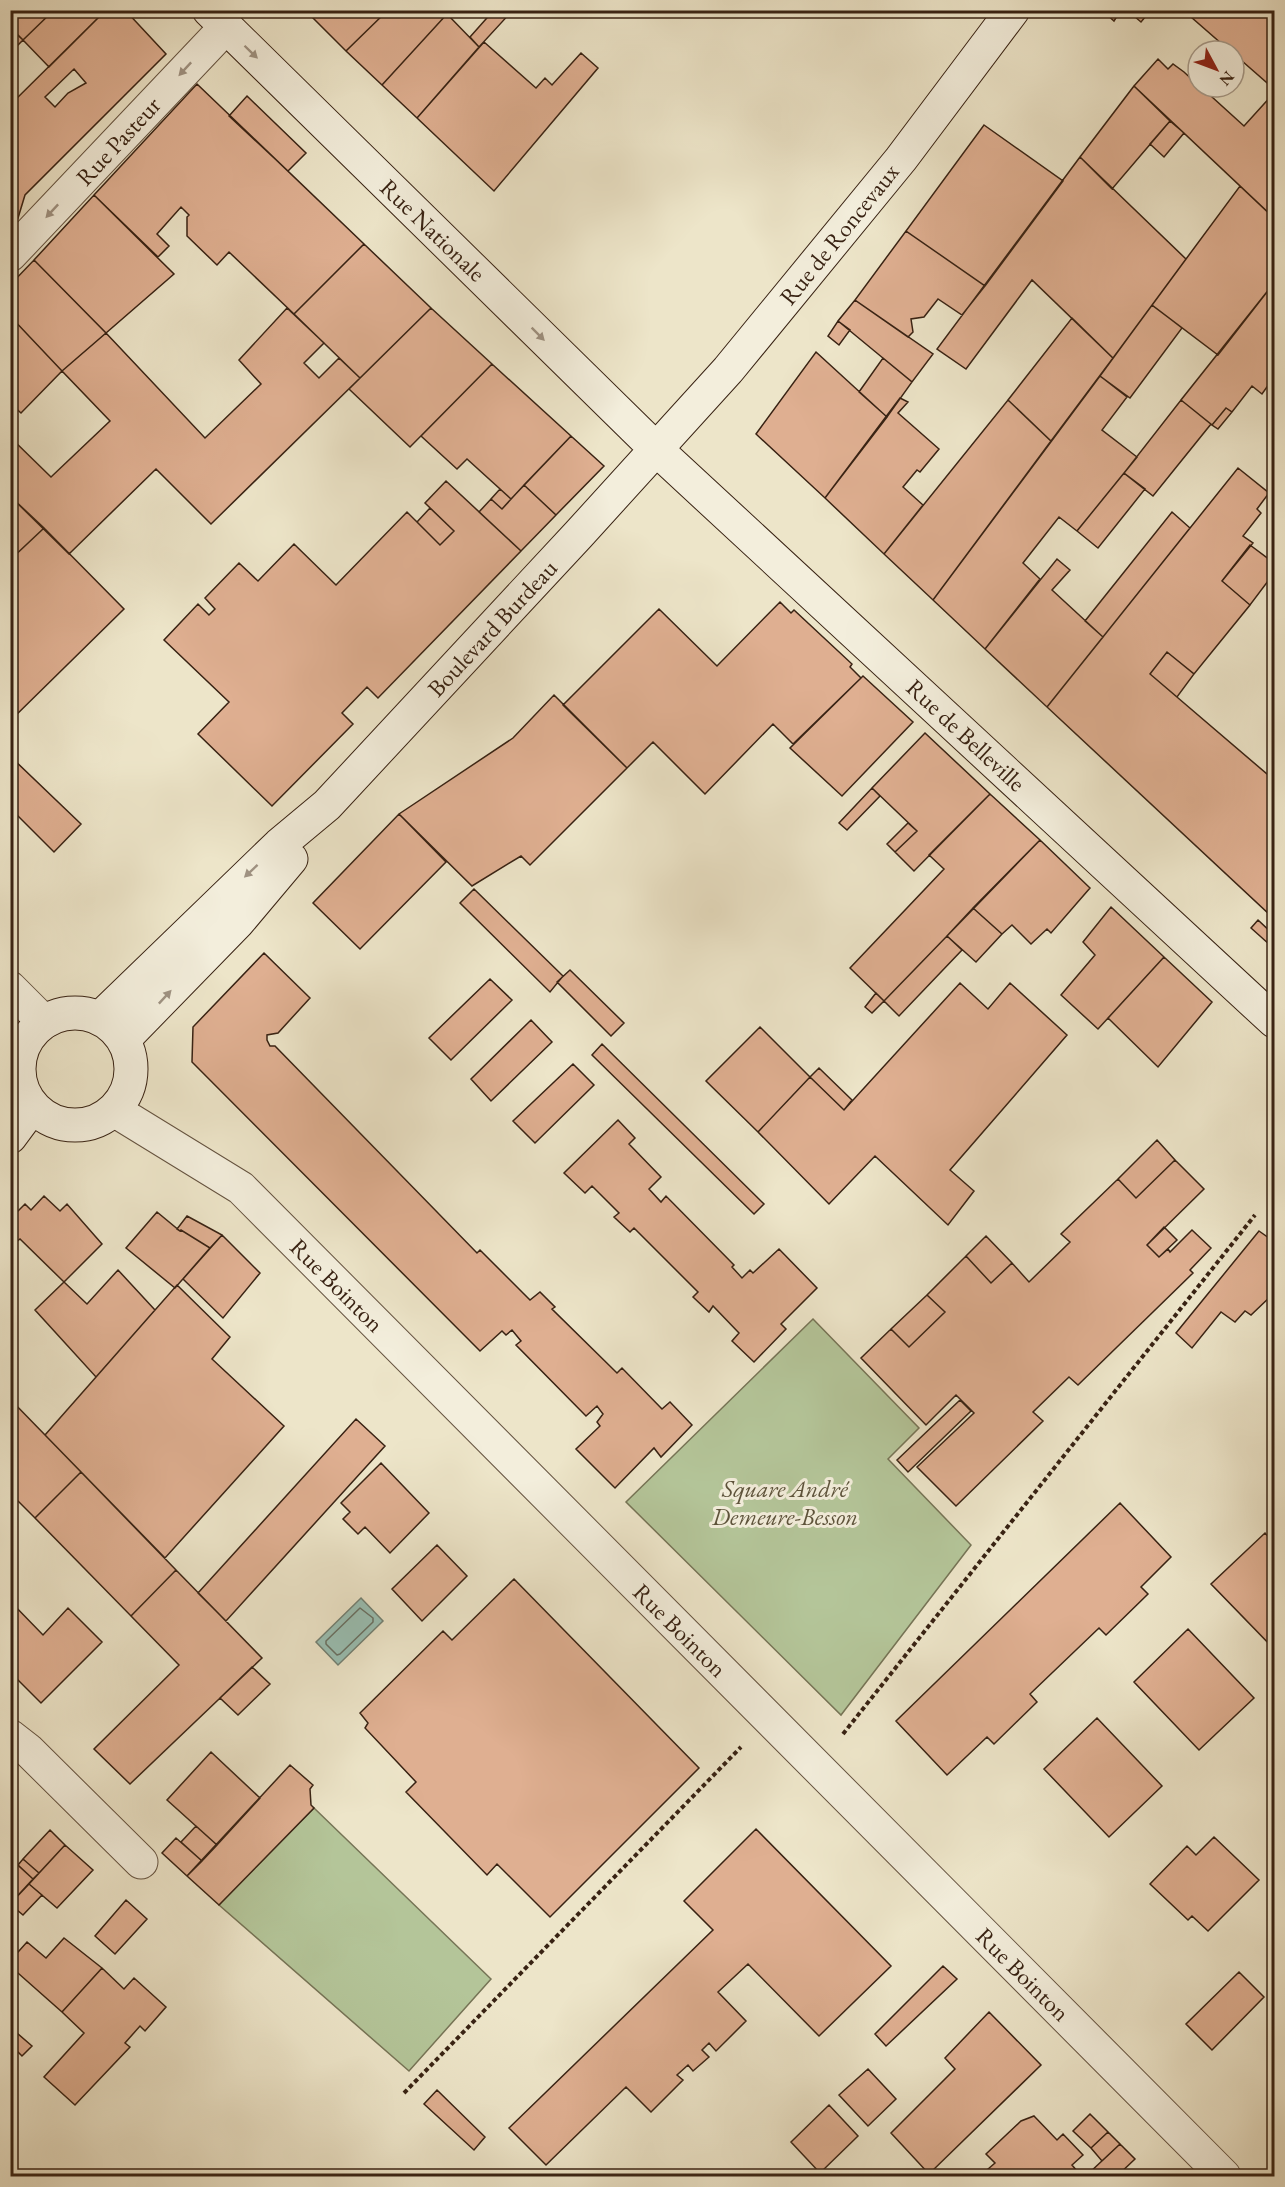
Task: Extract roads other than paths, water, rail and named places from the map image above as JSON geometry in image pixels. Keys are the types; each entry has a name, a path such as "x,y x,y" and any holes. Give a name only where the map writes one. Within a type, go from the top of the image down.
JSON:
{"main road":[{"name":"Rue de Roncevaux","path":"657,450 728,370 901,159 1013,10"},
{"name":"Rue Nationale","path":"218,19 657,450"},
{"name":"Rue Pasteur","path":"10,255 218,19"},
{"name":"Boulevard Burdeau","path":"100,1018 279,845 327,806 657,450"},
{"name":"Rue de Belleville","path":"657,450 1275,1022"},
{"name":"Boulevard Burdeau","path":"124,1040 237,922 290,860 327,806"},
{"path":"10,988 44,1022"},
{"path":"81,1012 100,1018 114,1027 124,1040 131,1057 132,1076 125,1095 114,1110 99,1121 73,1125 47,1118 33,1106 14,1069 30,1035 44,1022 62,1014 81,1012"},
{"path":"10,1137 33,1106"},
{"name":"Rue Bointon","path":"114,1110 241,1188 1224,2176"},
{"path":"10,1736 28,1750 141,1862"}],"water":[{"path":"361,1598 383,1621 338,1665 316,1642"}],"park label":[{"name":"Square André Demeure-Besson","path":"785,1502"}]}
